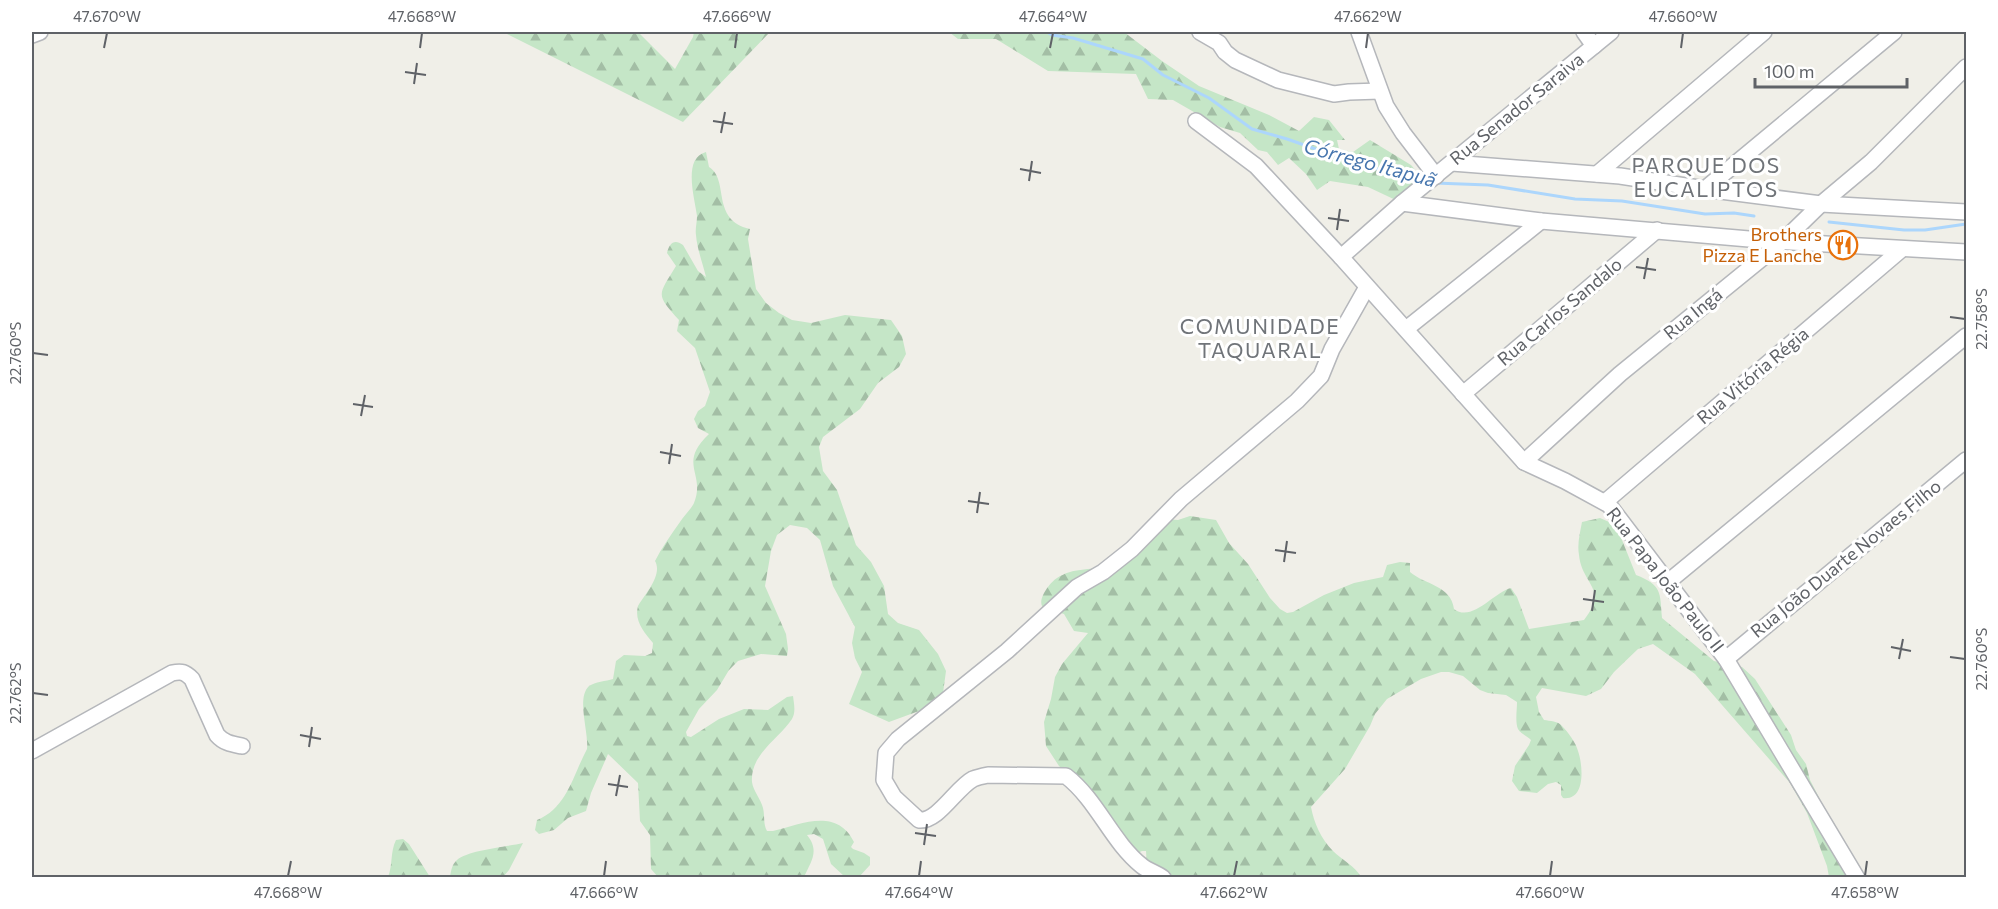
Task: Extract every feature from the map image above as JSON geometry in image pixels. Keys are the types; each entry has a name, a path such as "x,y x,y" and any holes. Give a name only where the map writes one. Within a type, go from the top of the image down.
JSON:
{"street":[{"path":"32,35 40,32"},
{"path":"1200,32 1219,43 1235,60 1278,80 1334,94 1380,91"},
{"path":"1359,32 1386,106 1403,133 1436,176"},
{"path":"1584,32 1594,46"},
{"name":"Rua Senador Saraiva","path":"1341,257 1402,203 1611,32"},
{"path":"1597,174 1764,32"},
{"path":"1705,189 1894,32"},
{"name":"Rua Ingá","path":"1524,462 1620,374 1782,242 1821,204 1870,162 1966,67"},
{"name":"Rua Papa João Paulo II","path":"1196,121 1256,166 1341,257 1524,462 1609,505 1726,659 1857,878"},
{"path":"1452,163 1597,174 1821,204 1966,212"},
{"path":"1402,203 1541,221 1782,242 1966,252"},
{"path":"1406,329 1541,221"},
{"name":"Rua Carlos Sandalo","path":"1463,394 1657,230"},
{"name":"Rua Vitória Régia","path":"1605,502 1902,249"},
{"path":"1163,878 1143,867 1124,846 1096,807 1066,776 988,775 978,777 965,785 929,819 919,820 894,796 884,780 886,753 898,739 1006,651 1077,587 1103,572 1132,549 1181,499 1297,401 1321,376 1332,349 1367,287"},
{"path":"1668,582 1966,336"},
{"name":"Rua João Duarte Novaes Filho","path":"1726,659 1966,460"},
{"path":"32,751 172,673 181,671 187,673 192,679 221,740 242,746"}],"green space":[{"path":"503,32 638,32 675,69 694,32 770,32 683,122"},
{"path":"949,32 1124,32 1199,86 1269,115 1299,131 1314,117 1329,120 1345,140 1337,140 1339,149 1353,152 1370,140 1411,165 1427,183 1402,203 1368,187 1330,181 1317,190 1306,174 1289,158 1278,165 1267,152 1258,150 1240,133 1220,127 1173,100 1148,99 1136,74 1048,71 996,39 958,39"},
{"path":"706,152 709,167 719,181 725,209 738,224 750,229 748,239 756,289 766,303 792,320 811,323 845,315 891,320 902,336 906,354 899,367 878,383 860,409 823,437 819,447 823,471 837,490 856,545 871,562 884,586 888,614 898,623 919,630 938,654 946,671 943,693 954,699 953,706 938,713 919,711 889,722 849,704 862,672 855,658 852,643 855,627 833,586 820,540 807,528 790,525 777,535 771,551 765,586 786,634 787,656 761,654 738,661 729,670 717,690 699,709 686,732 687,736 691,737 719,719 744,709 768,710 787,697 793,696 792,719 760,755 753,772 752,782 764,811 767,831 806,822 828,821 838,825 847,831 854,842 851,847 853,849 870,857 870,865 859,877 845,877 831,864 823,839 814,834 807,835 814,851 804,877 658,877 651,869 650,835 640,821 638,783 608,754 591,793 586,811 568,818 554,830 539,834 535,830 537,820 556,808 568,790 587,749 583,707 585,691 591,685 613,679 616,661 624,655 645,656 652,653 653,643 637,617 638,606 655,578 657,566 655,561 693,505 697,493 693,461 700,444 709,434 698,428 694,419 698,411 705,406 710,392 695,348 677,331 679,320 666,304 662,294 676,266 667,253 669,247 675,242 683,245 698,271 706,277 697,240 692,170 694,162"},
{"path":"1190,516 1216,520 1229,543 1248,564 1270,598 1287,613 1354,583 1383,577 1387,565 1400,562 1410,563 1410,572 1443,590 1452,601 1454,609 1461,612 1475,610 1511,588 1517,597 1529,629 1584,620 1594,601 1594,593 1581,565 1579,555 1582,522 1600,518 1616,525 1636,575 1651,582 1658,590 1662,618 1714,661 1742,667 1755,679 1791,735 1796,750 1806,764 1810,780 1834,823 1859,877 1829,877 1807,813 1790,783 1695,674 1653,644 1638,649 1614,672 1601,689 1586,696 1542,688 1536,697 1539,712 1544,720 1560,724 1577,748 1582,773 1581,781 1576,794 1570,797 1563,798 1561,785 1556,782 1548,784 1537,793 1519,791 1512,781 1515,766 1531,740 1518,729 1517,702 1506,695 1480,690 1463,676 1441,672 1421,679 1387,699 1375,714 1345,769 1311,807 1316,825 1325,841 1361,877 1135,877 1145,873 1146,851 1133,855 1072,778 1059,766 1046,746 1044,722 1055,677 1062,664 1088,633 1074,631 1064,614 1045,609 1041,602 1047,588 1058,577 1073,571 1098,567 1165,519 1178,520"},
{"path":"403,839 409,844 430,877 388,877 394,845 396,840"},
{"path":"523,843 503,877 450,877 454,864 462,857 478,851"}],"waterway":[{"name":"Córrego Itapuã","path":"1047,32 1143,59 1163,75 1209,98 1252,129 1419,181"},
{"name":"Córrego Itapuã","path":"1435,183 1488,185 1575,199 1622,201 1705,214 1734,213 1754,216"},
{"path":"1829,222 1904,230 1925,230 1966,224"}],"place":[{"name":"Brothers Pizza E Lanche","path":"1843,245"}],"district":[{"name":"PARQUE DOS EUCALIPTOS","path":"1706,178"},
{"name":"COMUNIDADE TAQUARAL","path":"1260,339"}]}
